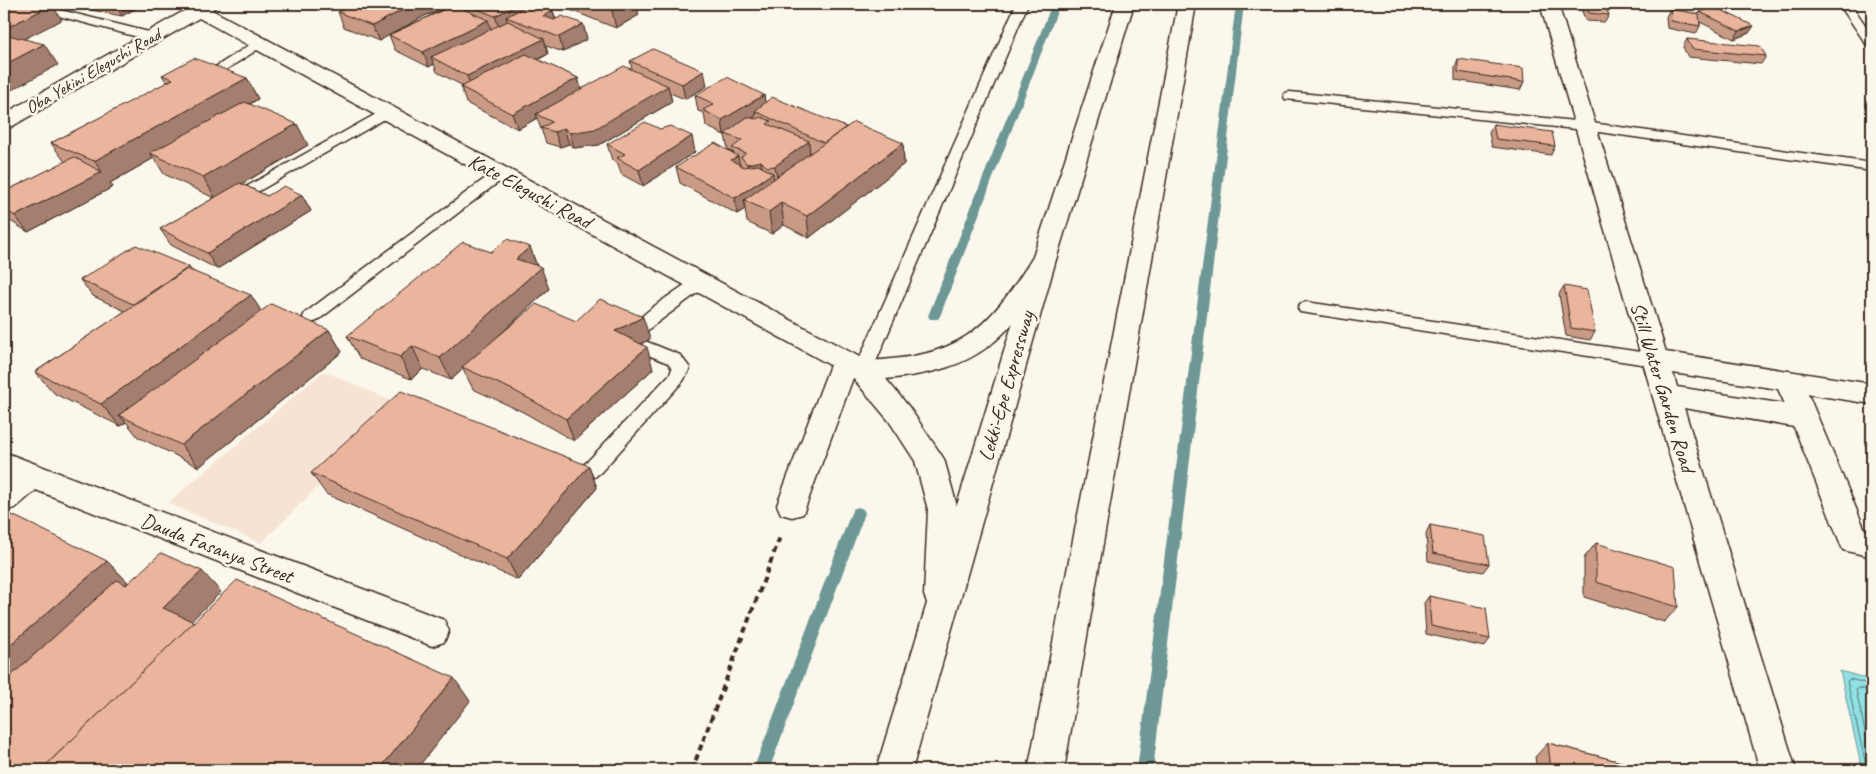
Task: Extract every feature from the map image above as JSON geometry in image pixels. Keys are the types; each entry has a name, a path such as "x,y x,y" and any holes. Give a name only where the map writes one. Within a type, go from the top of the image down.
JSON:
{"main road":[{"name":"Lekki-Epe Expressway","path":"894,770 1043,262 1125,4"},
{"path":"1046,770 1187,4"},
{"name":"Still Water Garden Road","path":"1549,4 1778,770"},
{"name":"Kate Elegushi Road","path":"204,7 259,43 385,113 854,367 899,414 929,459 942,510 940,614"},
{"name":"Oba Yekini Elegushi Road","path":"4,123 204,7"},
{"path":"792,505 854,367 908,369 949,359 984,338 1010,310 1043,262"},
{"path":"1654,360 1872,394"},
{"path":"1788,381 1805,418 1854,541 1872,544"},
{"path":"1666,395 1805,418"},
{"name":"Dauda Fasanya Street","path":"4,463 32,476 432,631"},
{"path":"4,499 32,476"}],"lane":[{"path":"854,367 1022,4"},
{"path":"1845,4 1872,44"},
{"path":"40,8 153,37"},
{"path":"192,86 259,43"},
{"path":"1290,96 1585,126 1872,167"},
{"path":"217,209 385,113"},
{"path":"311,317 500,174"},
{"path":"556,475 565,479 583,476 678,377 682,368 674,359 637,344 635,334 644,324 698,283"},
{"path":"1306,308 1654,360"}],"path":[{"path":"692,770 792,505"}],"shaded area":[{"path":"324,371 400,405 261,543 168,503"}],"water":[{"path":"1840,671 1872,680 1872,770 1862,770"}],"building":[{"path":"4,4 48,4 52,5 4,29"},
{"path":"356,4 414,4 372,26 338,12"},
{"path":"464,4 519,4 495,16"},
{"path":"530,4 553,11 543,16 554,20 562,16 583,24 559,37 506,17"},
{"path":"602,4 617,4 611,7"},
{"path":"1586,4 1604,4 1609,15 1589,13"},
{"path":"454,5 488,20 423,52 389,35"},
{"path":"1715,7 1754,26 1739,31 1700,12"},
{"path":"1670,9 1699,14 1700,26 1671,21"},
{"path":"508,21 544,39 467,76 431,57"},
{"path":"4,34 44,44 4,65"},
{"path":"1687,39 1760,46 1766,56 1692,49"},
{"path":"653,49 704,71 682,84 630,61"},
{"path":"526,54 578,78 512,114 461,87"},
{"path":"194,58 247,78 94,161 51,143 173,79 162,75"},
{"path":"1458,59 1523,68 1524,82 1458,72"},
{"path":"624,66 668,86 595,129 570,133 564,128 555,132 541,128 552,122 536,114"},
{"path":"727,77 764,95 722,120 703,110 714,104 695,95"},
{"path":"772,97 846,127 824,143 755,111"},
{"path":"245,102 297,124 203,177 150,153"},
{"path":"747,117 756,119 761,117 771,121 767,124 809,141 775,166 767,167 761,161 747,164 741,157 746,153 732,148 742,140 725,134"},
{"path":"645,122 660,129 670,126 692,136 639,170 617,158 625,154 607,144"},
{"path":"854,122 903,143 807,216 781,203 769,212 744,200"},
{"path":"1493,124 1552,132 1555,146 1496,139"},
{"path":"715,143 738,156 731,160 744,167 758,165 773,173 735,198 676,167"},
{"path":"74,157 102,172 15,216 4,209 4,192"},
{"path":"240,183 267,196 284,186 302,195 207,253 160,229"},
{"path":"507,239 530,247 516,259 541,267 440,358 412,346 400,357 347,336 463,242 491,252"},
{"path":"136,245 189,267 133,304 80,280"},
{"path":"187,269 251,295 101,404 35,372"},
{"path":"1564,286 1587,290 1595,332 1571,328"},
{"path":"600,299 643,317 615,331 647,347 566,419 513,390 462,367 536,304 576,321"},
{"path":"271,304 329,330 181,445 119,415"},
{"path":"401,391 589,466 507,559 311,473"},
{"path":"4,511 107,561 4,650"},
{"path":"1430,525 1485,536 1489,564 1433,553"},
{"path":"1596,543 1675,567 1678,607 1596,582"},
{"path":"161,553 202,571 163,608 194,622 41,770 4,770 4,682 117,580 126,585"},
{"path":"237,580 454,678 379,770 41,770"},
{"path":"1429,596 1486,608 1490,639 1431,626"},
{"path":"1548,743 1652,770 1551,770"}],"waterway":[{"path":"934,316 1056,4"},
{"path":"1145,770 1240,4"},
{"path":"761,770 858,513"}]}
